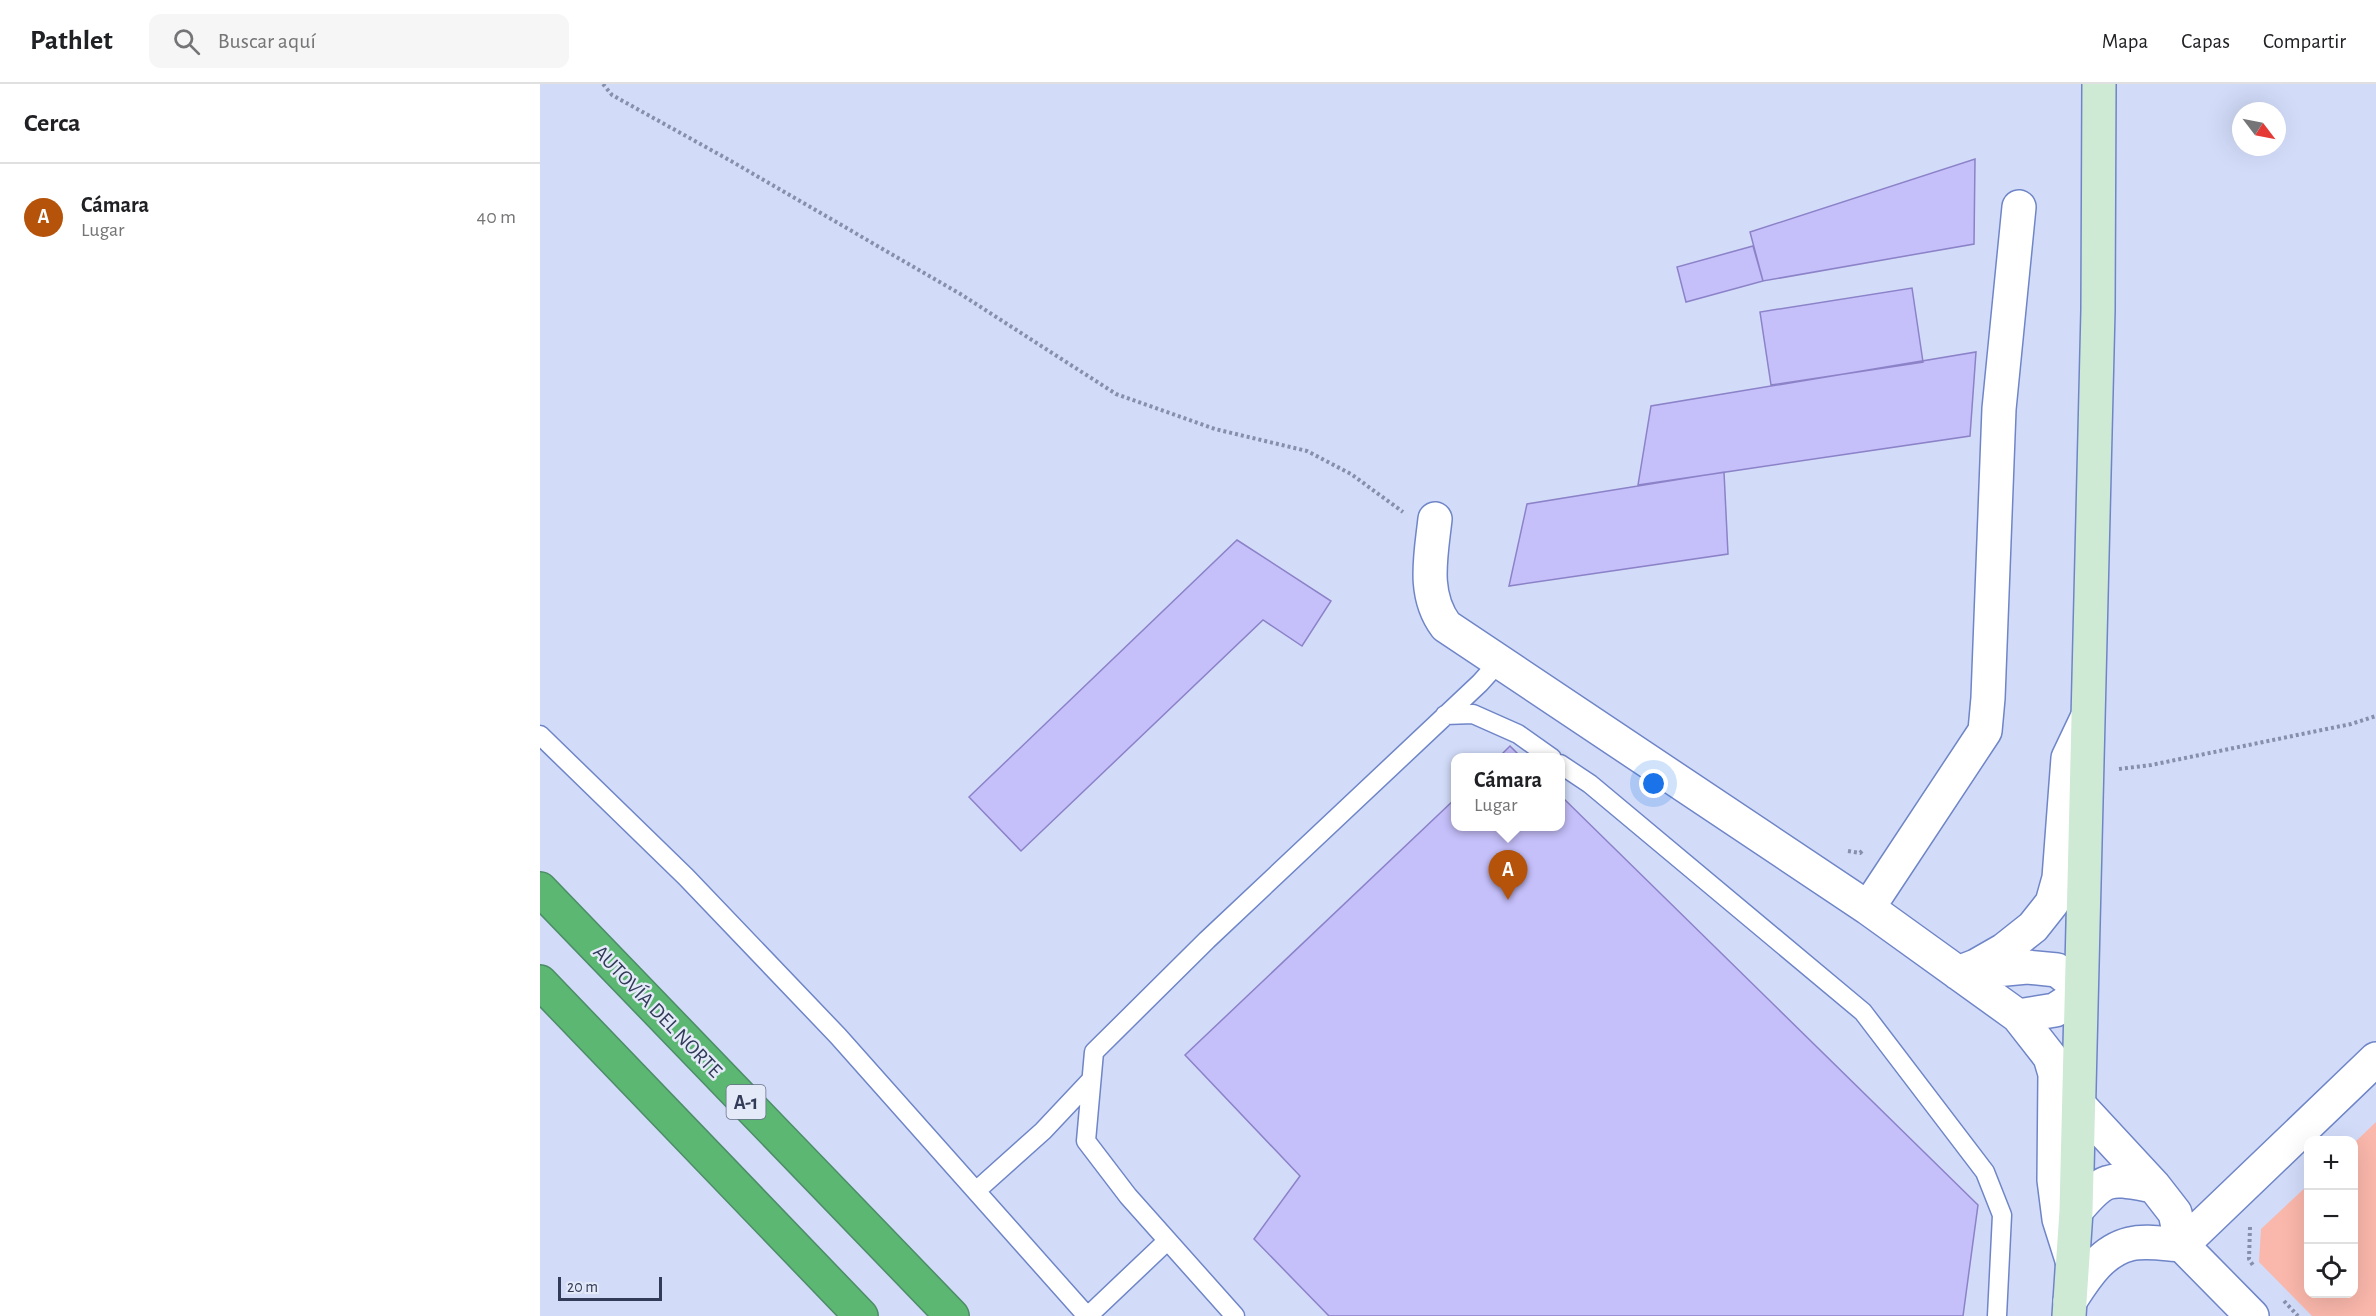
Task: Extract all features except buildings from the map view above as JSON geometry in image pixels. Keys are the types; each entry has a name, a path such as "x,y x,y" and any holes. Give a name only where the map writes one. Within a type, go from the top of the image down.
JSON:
{"highway":[{"name":"AUTOVÍA DEL NORTE","path":"540,889 952,1316"},
{"path":"540,982 861,1316"}],"street":[{"path":"2069,1308 2076,1211 2098,310 2099,84"},
{"path":"1868,908 1985,731 1999,409 2019,207"},
{"path":"1434,526 1429,588 1436,612 1446,626 1459,637 1868,908 2018,1016 2050,1057 2055,1074 2055,1180 2059,1219 2072,1260"},
{"path":"1958,973 2004,950 2033,927 2052,903 2060,878 2068,758 2087,718"},
{"path":"1958,973 2027,967 2057,970 2080,991"},
{"path":"2018,1016 2055,1010 2080,991"},
{"path":"2069,1308 2092,1267 2115,1251 2129,1244 2182,1245 2376,1059"},
{"path":"2078,1104 2154,1186 2175,1213 2182,1245 2252,1316"},
{"path":"2076,1211 2094,1189 2110,1180 2154,1186"}],"lane":[{"path":"1235,1316 1128,1196 1086,1141 1094,1052 1207,940 1446,715 1498,663"},
{"path":"1446,715 1473,714 1518,734 1545,753"},
{"path":"540,735 686,877 846,1044 1088,1316 1167,1241"},
{"path":"1565,767 1590,784 1863,1012 1985,1172 2002,1215 1997,1316"},
{"path":"976,1191 1043,1131 1091,1080"}],"path":[{"path":"603,84 612,95 731,161 962,296 1116,394 1215,429 1307,451 1350,474 1434,526"},
{"path":"2086,772 2151,765 2350,724 2376,716"},
{"path":"1842,850 1860,853 1866,847"},
{"path":"2258,1220 2249,1228 2249,1258 2259,1276"},
{"path":"2282,1300 2298,1316"}],"shaded area":[{"path":"2376,1122 2376,1316 2312,1316 2259,1262 2261,1229 2304,1189 2304,1298 2358,1298 2358,1139"}],"place":[{"name":"Cámara","path":"1508,900"}]}
